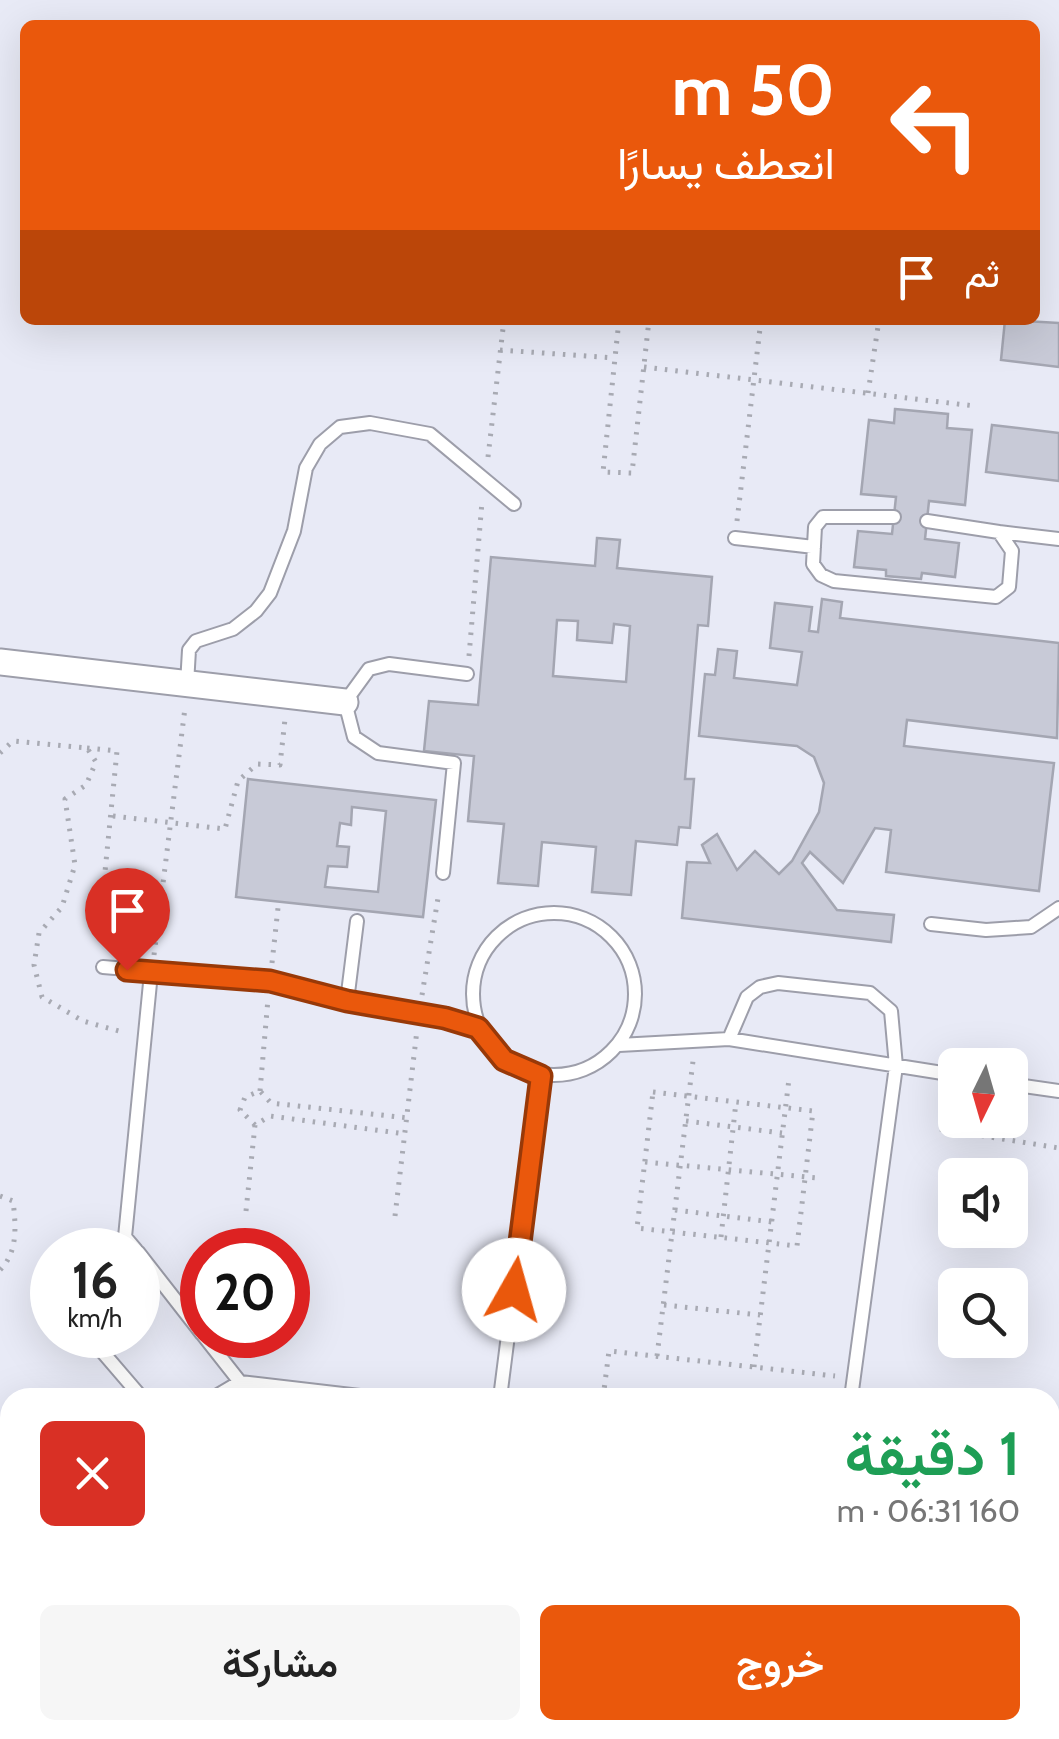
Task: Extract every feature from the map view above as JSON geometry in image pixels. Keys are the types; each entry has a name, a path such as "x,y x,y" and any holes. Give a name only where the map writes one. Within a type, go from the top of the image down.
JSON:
{"street":[{"path":"0,662 345,702"}],"lane":[{"path":"187,684 189,650 196,641 233,629 270,594 294,531 306,468 320,444 340,427 370,423 430,434 514,504"},
{"path":"894,517 824,517 814,526 812,564 821,575 834,581 996,598 1009,587 1012,569 1012,551 998,532"},
{"path":"927,521 1059,539"},
{"path":"735,538 814,547"},
{"path":"442,874 454,764 378,753 354,737 345,702 369,669 389,664 467,674"},
{"path":"931,924 986,930 1031,927 1059,908"},
{"path":"538,912 588,918 625,951 637,999 620,1045 585,1071 541,1076 504,1060 478,1028 471,980 494,935 538,912"},
{"path":"347,1001 358,922"},
{"path":"103,967 270,981 478,1028"},
{"path":"127,1228 152,973"},
{"path":"729,1039 747,996 760,987 778,983 870,992 891,1010 896,1066 852,1388"},
{"path":"620,1045 729,1039 938,1072"},
{"path":"501,1388 541,1076"},
{"path":"1028,1087 1059,1091"},
{"path":"160,1280 180,1305"},
{"path":"108,1358 133,1388"},
{"path":"222,1358 240,1382"},
{"path":"230,1388 240,1382 291,1388"}],"path":[{"path":"618,325 603,472 632,473 649,325"},
{"path":"735,538 759,325"},
{"path":"868,393 878,325"},
{"path":"500,350 615,358"},
{"path":"644,368 974,406"},
{"path":"152,973 187,684"},
{"path":"113,816 225,829 238,780 257,764 280,765 288,696"},
{"path":"0,753 13,741 118,751 99,932"},
{"path":"87,748 96,762 86,786 65,799 74,865 62,907 39,933 34,965 42,998 82,1021 146,1038"},
{"path":"395,1216 418,1016 442,874"},
{"path":"657,1356 696,1041"},
{"path":"754,1367 789,1079"},
{"path":"255,1125 240,1110 245,1097 260,1091 271,1103 408,1118"},
{"path":"653,1092 736,1102 813,1112 797,1246 637,1228 653,1092"},
{"path":"721,1238 736,1102"},
{"path":"270,1116 271,1103"},
{"path":"255,1125 270,1116 406,1134"},
{"path":"686,1121 782,1133"},
{"path":"246,1211 255,1125"},
{"path":"996,1138 1059,1148"},
{"path":"645,1162 818,1178"},
{"path":"0,1196 13,1202 17,1229 8,1262 0,1270"},
{"path":"675,1210 772,1222"},
{"path":"663,1305 760,1315"},
{"path":"604,1388 608,1350 853,1378"}],"building":[{"path":"1059,323 1059,367 1001,360 1004,325"},
{"path":"895,409 948,414 947,428 972,430 965,505 929,501 925,539 959,543 955,577 922,573 921,579 886,576 886,570 854,567 858,531 892,534 896,497 861,494 869,420 894,423"},
{"path":"992,425 1059,433 1059,481 986,472"},
{"path":"597,538 620,540 617,568 712,577 708,626 698,625 685,779 694,779 690,828 679,827 677,845 636,841 631,895 592,892 596,847 542,842 538,886 498,883 504,824 468,821 474,756 424,751 429,701 478,705 491,557 595,566","holes":["557,620 578,621 577,640 612,643 614,624 630,626 626,682 553,676"]},
{"path":"822,599 842,602 840,618 1059,643 1057,738 907,720 904,746 1054,763 1039,891 886,872 891,830 875,828 843,883 810,852 802,863 837,910 894,915 891,942 682,918 687,862 710,863 702,845 717,834 737,870 755,851 779,874 792,861 819,812 824,783 814,757 797,746 699,736 705,674 715,675 718,649 737,651 734,678 797,685 802,652 770,648 775,603 812,607 809,631 818,632"},
{"path":"248,779 436,800 423,917 236,897","holes":["352,807 386,811 378,892 325,887 328,866 347,867 349,847 337,846 340,823 351,825"]}],"route":[{"path":"127,970 270,981 347,1001 445,1018 478,1028 504,1060 541,1076 514,1290"}]}
